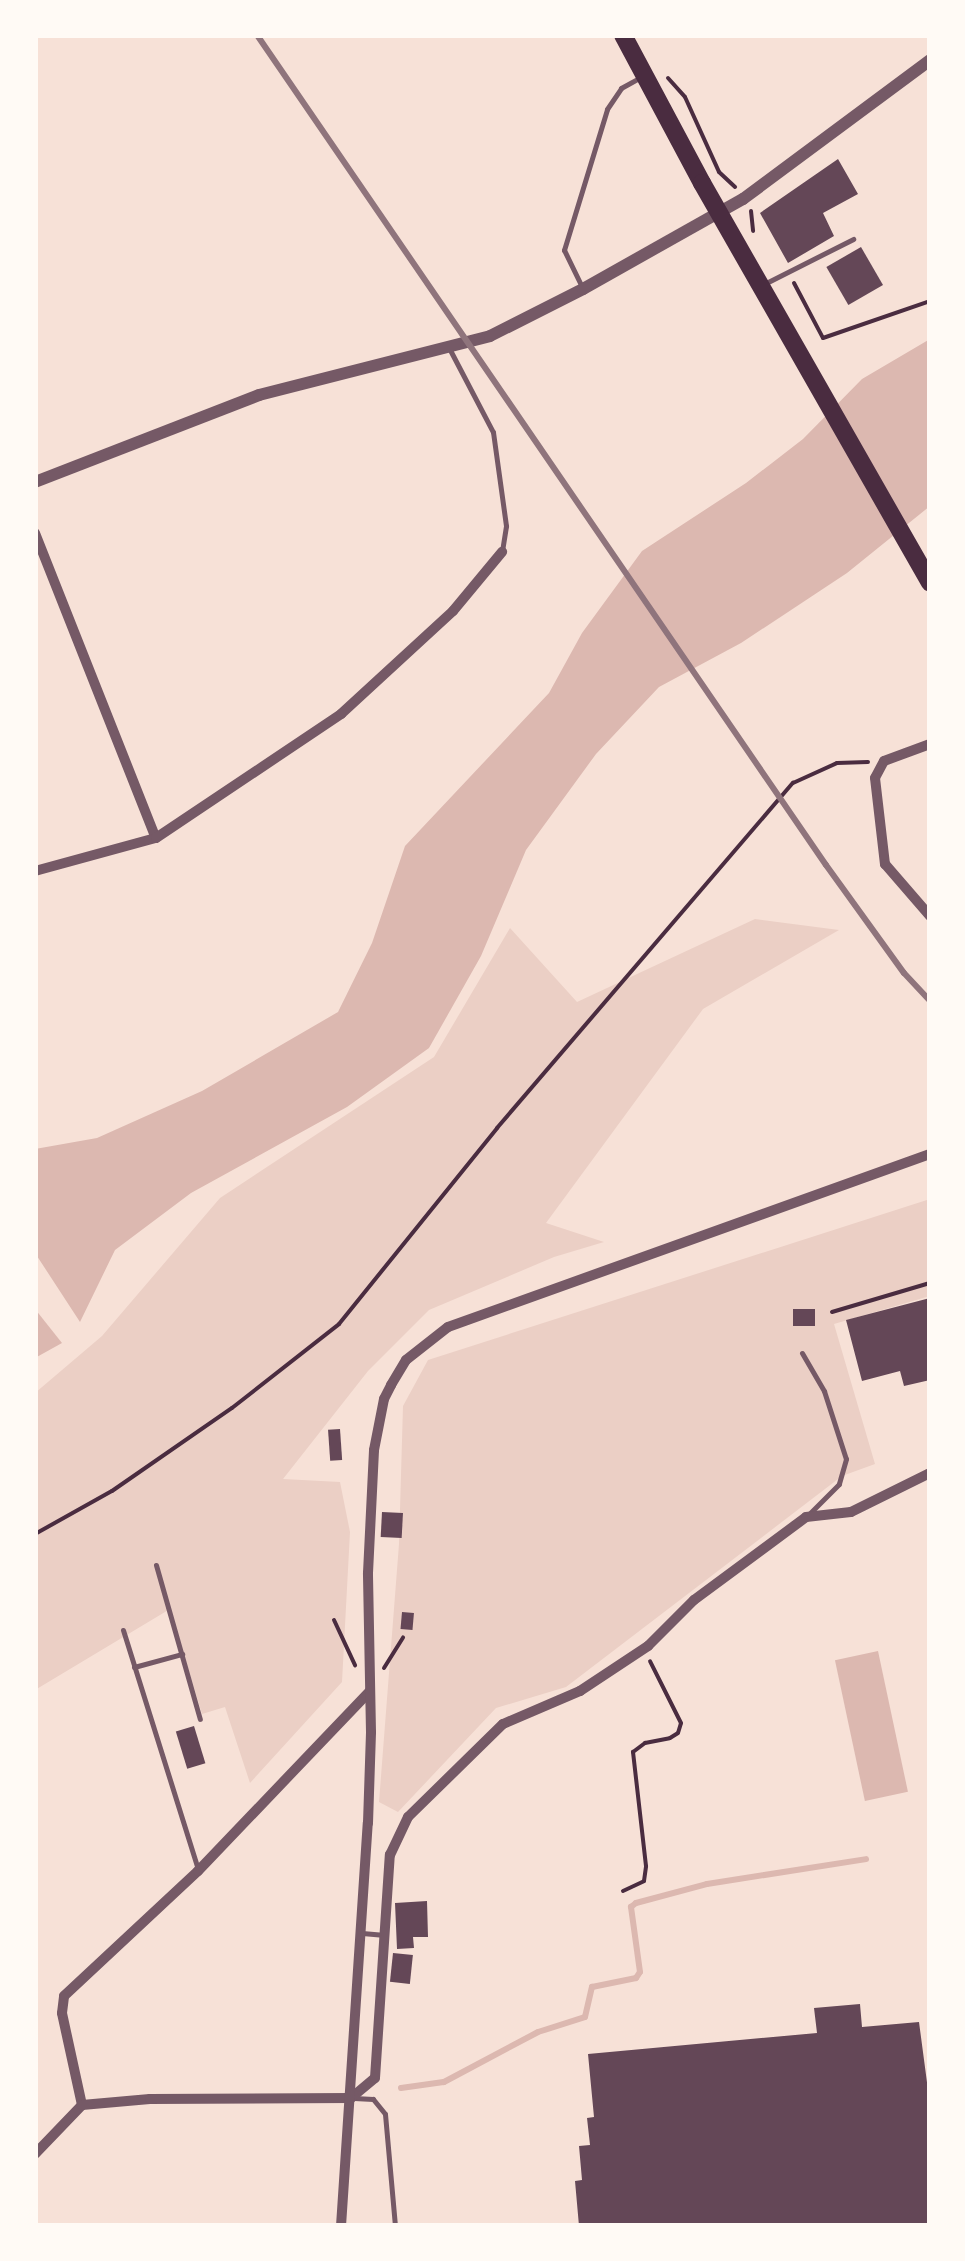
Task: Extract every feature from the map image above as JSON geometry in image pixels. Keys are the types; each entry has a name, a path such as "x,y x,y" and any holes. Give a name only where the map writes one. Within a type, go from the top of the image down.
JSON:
{"highway":[{"path":"622,35 651,72 719,213 930,582"}],"street":[{"path":"35,482 259,395 490,336 719,213 930,60"},
{"path":"35,534 156,838"},
{"path":"35,871 156,838 341,714 452,611 502,552"},
{"path":"930,744 884,762 875,778 885,864 930,916"},
{"path":"341,2226 371,1690 368,1573 377,1434 384,1399 406,1360 424,1343 494,1309 930,1154"},
{"path":"35,2154 82,2105 150,2099 351,2098 375,2078 390,1854 408,1818 504,1724 580,1692 640,1650 694,1600 806,1518 851,1512 930,1474"},
{"path":"82,2105 62,2013 64,1996 198,1872 371,1690"}],"lane":[{"path":"583,289 564,250 607,109 621,88 651,72"},
{"path":"761,285 852,239"},
{"path":"449,348 493,432 506,526 502,552"},
{"path":"802,1353 824,1391 846,1459 839,1484 806,1518"},
{"path":"156,1565 200,1719"},
{"path":"123,1630 198,1872"},
{"path":"134,1666 182,1654"},
{"path":"359,1933 385,1935"},
{"path":"351,2098 372,2098 385,2114 395,2226"}],"path":[{"path":"651,72 685,97 720,172 733,183"},
{"path":"752,232 754,214"},
{"path":"788,272 824,338 930,301"},
{"path":"35,1534 157,1460 339,1324 497,1128 794,783 837,763 884,762"},
{"path":"832,1312 930,1283"},
{"path":"334,1620 358,1671"},
{"path":"382,1672 403,1637"},
{"path":"622,1890 644,1880 646,1866 633,1752 644,1743 670,1738 678,1733 681,1723 657,1669 640,1650"}],"shaded area":[{"path":"930,339 930,506 847,573 741,643 659,687 596,754 526,850 481,956 429,1048 347,1107 191,1193 115,1250 80,1322 35,1253 35,1149 97,1138 202,1091 338,1012 372,943 405,846 549,693 582,633 642,551 746,483 803,439 862,379"},
{"path":"755,919 839,930 703,1009 546,1223 604,1242 554,1257 429,1310 368,1371 283,1479 340,1482 350,1532 342,1682 250,1783 225,1707 202,1714 170,1609 35,1690 35,1393 102,1336 220,1198 434,1057 510,928 577,1002"},
{"path":"930,1199 930,1296 834,1324 875,1464 842,1476 566,1687 496,1708 398,1812 379,1802 399,1544 403,1406 428,1360"},
{"path":"35,1309 62,1343 35,1358"},
{"path":"878,1651 908,1792 865,1801 835,1660"}],"building":[{"path":"838,159 858,194 823,213 834,236 788,263 760,213"},
{"path":"861,247 883,285 848,305 826,267"},
{"path":"930,1298 930,1380 904,1386 900,1371 862,1381 846,1320"},
{"path":"793,1309 815,1309 815,1326 793,1326"},
{"path":"340,1429 342,1460 330,1461 328,1430"},
{"path":"382,1512 403,1513 402,1538 381,1537"},
{"path":"402,1612 414,1613 412,1630 401,1629"},
{"path":"194,1726 205,1763 187,1769 176,1732"},
{"path":"427,1901 428,1937 413,1937 414,1948 397,1949 395,1903"},
{"path":"393,1953 413,1955 410,1984 390,1982"},
{"path":"860,2004 862,2027 919,2022 930,2105 930,2226 579,2226 575,2181 582,2180 579,2146 590,2145 587,2118 594,2117 588,2054 817,2033 814,2008"}],"waterway":[{"path":"401,2088 444,2082 538,2032 585,2017 592,1987 636,1978 640,1972 631,1907 636,1903 707,1884 866,1859"}],"railway":[{"path":"257,35 826,865 904,973 930,1001"}]}
